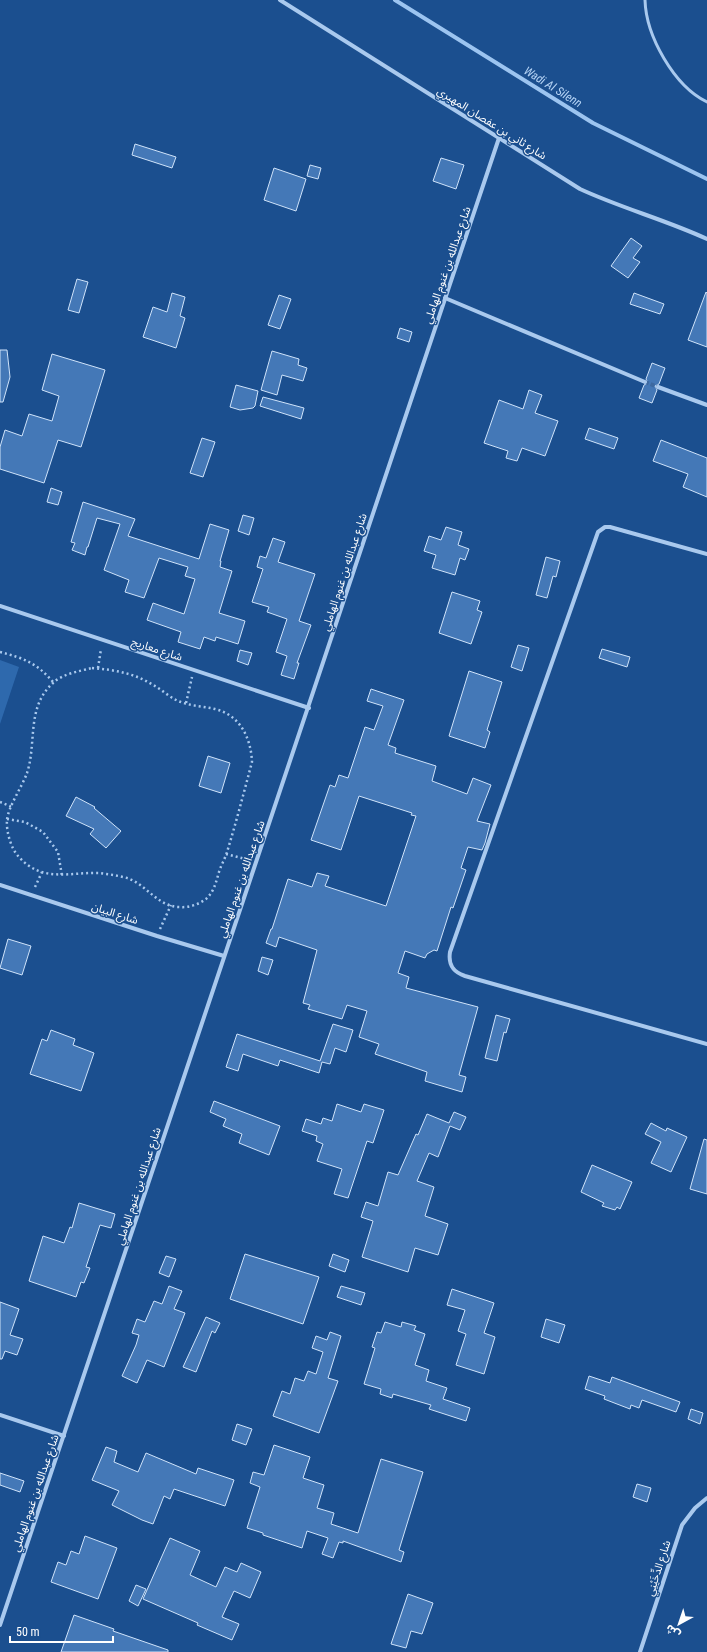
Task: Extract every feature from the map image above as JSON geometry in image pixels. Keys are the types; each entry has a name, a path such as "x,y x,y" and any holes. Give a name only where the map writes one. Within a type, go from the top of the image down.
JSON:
{"street":[{"name":"شارع ثاني بن عفصان المهيري","path":"280,0 580,189 673,224 707,239"},
{"name":"شارع عبدالله بن غنوم الهاملي","path":"0,1625 224,956 309,708 499,138"},
{"path":"445,298 645,382"},
{"path":"658,387 707,405"},
{"path":"707,554 610,527 605,527 598,532 450,952 449,959 450,965 454,970 465,976 707,1044"},
{"name":"شارع معاريج","path":"0,606 309,708"},
{"name":"شارع البيان","path":"0,885 224,956"},
{"path":"0,1415 64,1436"},
{"name":"شارع الدِّخَيْنِي","path":"640,1652 682,1525 695,1508 707,1498"}],"lane":[{"path":"645,0 649,27 658,48 670,68 685,85 707,102"}],"path":[{"path":"98,668 102,640"},
{"path":"0,652 30,662 39,668 53,682"},
{"path":"92,668 98,668 115,669 133,674 153,684 177,701 215,709 227,714 239,723 252,748 252,762 226,854 214,888 206,899 192,906 180,907 159,901 137,883 125,877 98,873 62,876 42,872 30,866 18,857 8,832 7,819 23,784 31,758 33,724 36,710 42,697 53,682 70,674 92,668"},
{"path":"186,703 194,670"},
{"path":"0,802 12,807"},
{"path":"7,819 25,822 43,832 58,852 62,876"},
{"path":"226,854 256,862"},
{"path":"31,895 42,872"},
{"path":"157,936 171,905"}],"shaded area":[{"path":"0,660 19,667 0,724"}],"building":[{"path":"135,144 176,157 172,168 132,155"},
{"path":"441,158 464,165 456,189 433,181"},
{"path":"310,165 321,168 318,179 307,176"},
{"path":"274,168 306,179 296,211 264,200"},
{"path":"631,238 642,246 633,258 640,262 628,278 611,266"},
{"path":"77,279 88,282 79,313 68,310"},
{"path":"706,292 707,293 707,347 688,340"},
{"path":"172,293 185,297 180,316 185,318 176,348 143,337 153,307 167,312"},
{"path":"634,293 664,304 660,314 630,304"},
{"path":"279,295 291,299 280,329 268,325"},
{"path":"400,328 412,332 409,342 397,338"},
{"path":"0,350 7,350 10,377 3,402 0,402"},
{"path":"272,351 299,359 298,365 307,368 303,381 282,375 277,395 261,390"},
{"path":"52,354 105,370 81,447 58,440 44,483 0,469 0,447 5,430 22,436 29,414 52,421 59,396 42,390"},
{"path":"652,363 665,368 659,384 655,386 657,390 652,403 639,398 644,385 648,383 646,379"},
{"path":"236,385 258,391 255,406 253,408 240,410 230,407"},
{"path":"529,390 542,395 535,413 558,421 545,456 522,448 517,461 506,458 508,451 484,443 499,400 523,409"},
{"path":"263,397 304,408 301,419 260,406"},
{"path":"589,428 618,438 614,449 585,439"},
{"path":"202,438 215,442 203,477 190,473"},
{"path":"661,440 707,458 707,497 683,487 688,474 653,461"},
{"path":"51,488 62,492 58,505 47,502"},
{"path":"83,502 135,519 128,536 199,559 210,524 229,530 220,561 220,567 232,571 219,613 245,621 238,644 216,637 215,641 204,637 200,649 178,642 181,632 147,620 153,603 184,614 195,579 185,576 188,567 159,558 144,598 125,592 129,580 104,570 120,524 97,518 85,555 72,550 75,543 71,542"},
{"path":"243,515 254,518 249,535 238,531"},
{"path":"446,527 462,532 458,545 469,549 465,560 460,558 455,575 432,568 436,555 424,551 429,536 441,540"},
{"path":"273,538 285,542 278,562 315,574 299,621 311,625 297,663 299,663 294,679 281,675 287,656 276,652 287,619 267,612 269,607 252,602 263,569 257,567 260,556 266,558"},
{"path":"546,557 560,561 556,577 553,576 547,598 536,595"},
{"path":"452,592 480,601 477,610 482,612 471,644 439,633"},
{"path":"518,645 529,648 522,671 511,667"},
{"path":"602,649 630,657 627,667 599,658"},
{"path":"240,650 252,653 248,665 237,661"},
{"path":"469,671 502,682 487,730 490,732 485,748 449,736"},
{"path":"371,689 404,700 388,745 396,748 395,753 436,766 432,781 467,794 473,778 491,785 477,821 490,824 485,843 482,850 468,847 461,868 466,870 453,908 451,907 437,951 434,950 427,954 425,958 405,951 398,973 409,977 406,988 478,1007 459,1075 466,1077 462,1092 425,1081 427,1072 375,1054 379,1044 359,1037 367,1011 347,1005 342,1019 308,1009 310,1005 303,1003 317,950 279,937 276,947 266,943 288,879 312,887 317,873 329,876 325,886 386,906 416,816 411,815 412,813 359,796 341,850 311,840 330,785 335,787 339,775 348,778 365,727 374,730 383,706 367,701"},
{"path":"208,756 230,763 221,793 199,786"},
{"path":"76,797 95,807 94,808 121,831 106,848 90,834 94,829 66,816"},
{"path":"8,939 31,946 22,975 0,968"},
{"path":"262,957 273,960 268,975 258,971"},
{"path":"496,1015 510,1019 506,1033 504,1032 497,1061 485,1058"},
{"path":"333,1024 353,1030 346,1052 335,1048 330,1064 322,1062 319,1073 280,1060 278,1066 243,1054 238,1071 226,1067 237,1034 320,1061"},
{"path":"51,1030 75,1039 73,1045 94,1053 81,1091 30,1074 42,1039 47,1041"},
{"path":"214,1101 280,1126 269,1155 239,1143 242,1134 223,1126 226,1119 210,1112"},
{"path":"337,1104 361,1112 364,1104 384,1110 373,1143 367,1141 348,1198 334,1194 342,1169 317,1161 323,1144 316,1141 317,1136 302,1131 306,1119 321,1124 323,1118 332,1121"},
{"path":"454,1112 466,1117 460,1130 450,1126 438,1157 429,1153 417,1181 434,1187 425,1216 448,1224 438,1255 415,1248 408,1272 362,1257 373,1221 361,1217 366,1202 378,1206 388,1172 398,1175 416,1134 418,1135 427,1114 449,1123"},
{"path":"651,1123 666,1131 667,1128 687,1137 671,1172 651,1163 661,1142 645,1134"},
{"path":"704,1139 707,1140 707,1194 690,1189"},
{"path":"592,1165 632,1182 620,1209 617,1207 615,1210 602,1206 604,1203 581,1192"},
{"path":"79,1203 115,1214 111,1228 100,1225 86,1267 90,1268 84,1283 81,1282 76,1297 29,1281 43,1236 64,1243 70,1227 72,1228"},
{"path":"245,1254 319,1277 303,1324 230,1299"},
{"path":"333,1254 349,1260 345,1272 329,1266"},
{"path":"166,1256 176,1259 169,1277 159,1273"},
{"path":"169,1286 182,1291 174,1309 185,1313 164,1367 147,1360 137,1383 122,1376 139,1335 132,1333 137,1319 145,1322 154,1301 162,1304"},
{"path":"341,1286 365,1293 361,1305 337,1297"},
{"path":"452,1289 494,1303 484,1333 495,1337 484,1374 456,1365 466,1334 458,1331 465,1310 447,1305"},
{"path":"0,1302 19,1309 10,1335 23,1339 17,1355 5,1351 2,1359 0,1359"},
{"path":"206,1317 220,1323 215,1333 212,1331 196,1372 183,1367"},
{"path":"546,1319 565,1325 559,1343 541,1337"},
{"path":"385,1322 401,1327 402,1322 416,1326 414,1330 425,1334 415,1365 429,1370 426,1381 447,1388 443,1399 470,1408 466,1421 429,1409 431,1405 393,1394 392,1398 380,1394 381,1389 364,1384 375,1348 372,1347 377,1332 381,1333"},
{"path":"330,1332 341,1336 328,1378 338,1381 319,1433 273,1416 282,1391 290,1394 295,1378 304,1381 308,1371 316,1374 323,1352 312,1348 316,1336 327,1340"},
{"path":"589,1376 610,1383 612,1377 680,1402 676,1412 642,1400 639,1408 631,1405 630,1409 604,1399 605,1396 585,1389"},
{"path":"691,1409 703,1413 700,1424 688,1419"},
{"path":"237,1424 252,1429 246,1445 232,1440"},
{"path":"274,1445 310,1457 303,1478 324,1485 317,1508 334,1513 331,1524 358,1533 381,1459 423,1472 399,1550 404,1552 401,1562 343,1541 343,1543 339,1542 333,1558 322,1554 328,1538 307,1531 302,1548 247,1528 260,1487 250,1483 253,1472 264,1475"},
{"path":"106,1447 117,1451 114,1462 138,1472 146,1453 196,1474 198,1468 234,1480 225,1506 174,1489 170,1499 164,1496 153,1524 142,1520 112,1505 119,1491 92,1480"},
{"path":"0,1473 24,1481 20,1492 0,1485"},
{"path":"637,1484 651,1488 647,1502 633,1497"},
{"path":"85,1536 117,1548 98,1599 51,1582 58,1562 66,1565 71,1551 79,1554"},
{"path":"170,1538 200,1551 190,1575 216,1587 225,1567 237,1572 241,1563 261,1572 250,1598 234,1591 222,1617 239,1624 232,1640 197,1625 198,1623 143,1599"},
{"path":"136,1585 146,1589 138,1606 129,1601"},
{"path":"408,1594 433,1603 422,1634 411,1631 406,1648 391,1644"},
{"path":"74,1615 114,1629 113,1631 168,1650 168,1652 61,1652"}],"waterway":[{"name":"Wadi Al Silenn","path":"395,0 593,123 707,179"}],"tunnel":[{"path":"645,382 658,387"}]}
